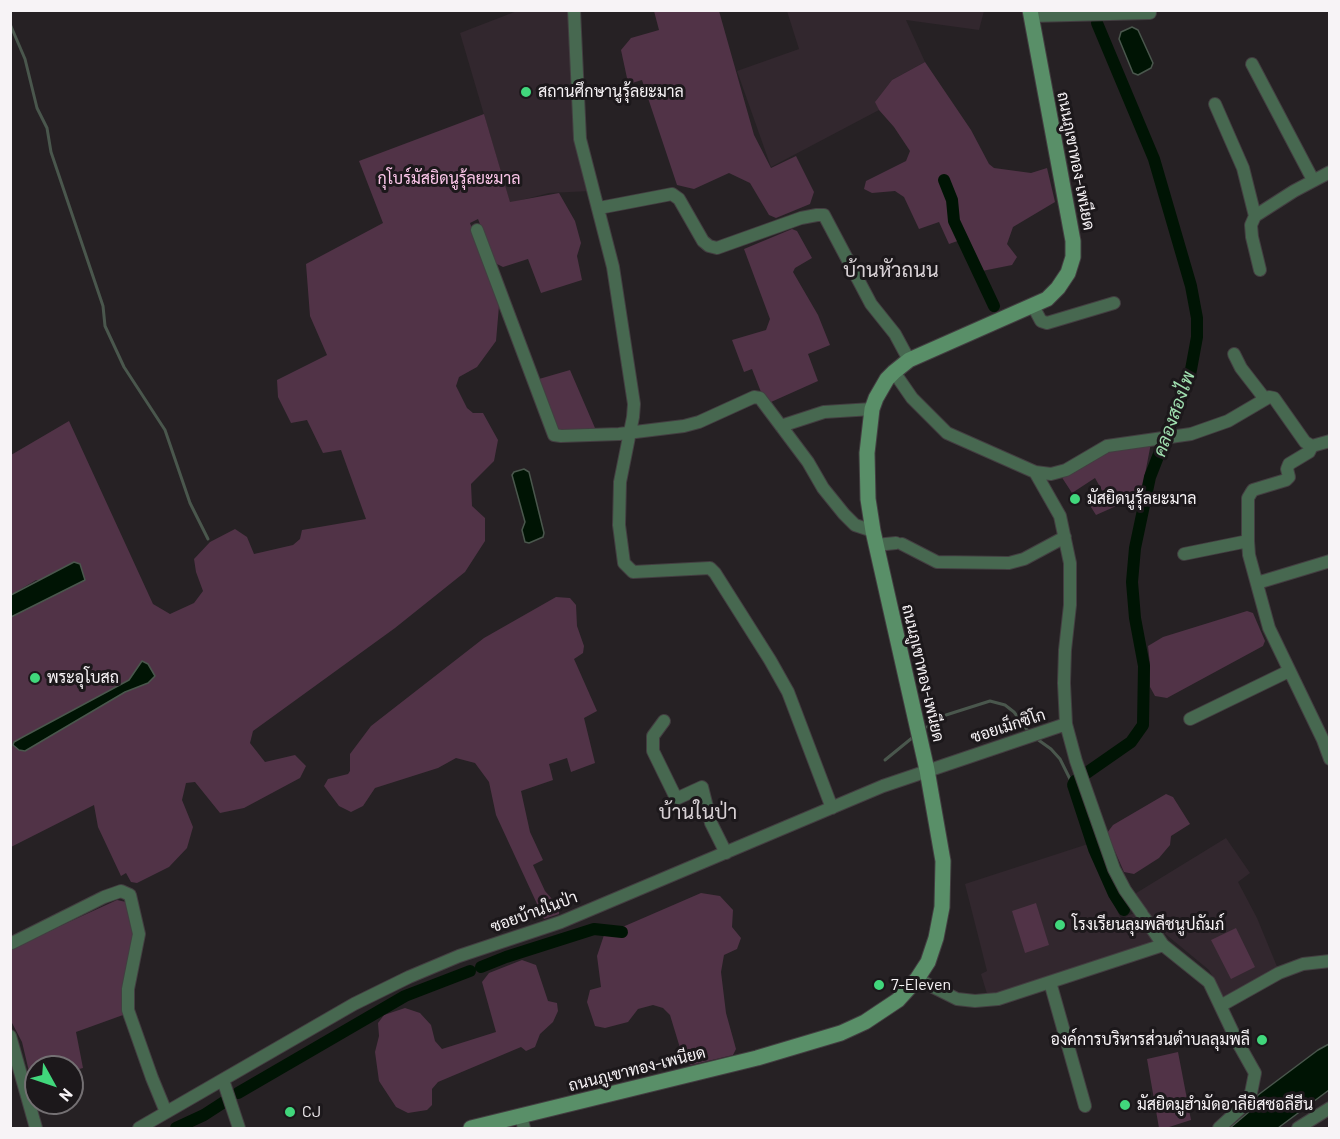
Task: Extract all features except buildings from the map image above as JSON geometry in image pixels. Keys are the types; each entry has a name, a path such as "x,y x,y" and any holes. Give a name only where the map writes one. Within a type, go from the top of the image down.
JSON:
{"street":[{"path":"574,10 580,139 613,267 634,404 620,482 619,525 624,563 633,572 710,568 715,573 788,692 832,808"},
{"path":"1030,13 1150,13"},
{"name":"ถนนภูเขาทอง-เพนียด","path":"471,1128 523,1122 841,1033 865,1022 898,1000 917,979 928,962 934,946 942,907 943,861 927,771 874,538 868,500 867,453 872,409 881,388 894,372 909,360 1047,299 1068,273 1073,241 1030,13"},
{"path":"1252,64 1313,180"},
{"path":"1215,104 1244,168 1255,216"},
{"path":"1260,270 1252,237 1251,225 1255,216 1329,172"},
{"path":"599,208 672,194 678,199 703,242 717,248 801,218 817,214 824,215 871,304 895,334 909,360"},
{"path":"477,230 554,435 630,432 684,426 699,422 754,397 760,398 844,514 874,538 899,544 937,562 1009,563 1024,560 1065,537"},
{"path":"1033,306 1041,321 1047,323 1114,303"},
{"path":"1234,354 1241,368 1265,399"},
{"path":"894,372 912,398 947,433 1035,472 1051,474 1066,470 1107,447 1191,434 1227,421 1269,397 1274,398 1305,442 1312,446 1329,441"},
{"path":"781,426 824,412 872,409"},
{"path":"1312,446 1309,452 1288,464 1289,477 1287,480 1253,490 1248,498 1248,540 1249,555 1269,628 1289,671 1326,738 1329,759"},
{"path":"1035,472 1060,516 1070,563 1070,605 1065,650 1066,724 1076,762 1114,869 1125,890 1163,945 1209,982 1222,1005 1236,1041 1255,1072 1251,1093 1242,1107 1219,1128"},
{"path":"1184,554 1248,540"},
{"path":"1257,583 1329,561"},
{"path":"1190,719 1289,671"},
{"path":"664,721 653,736 652,744 666,778 678,798 702,787 711,823 726,854"},
{"name":"ซอยเม็กซิโก","path":"927,771 1066,724"},
{"name":"ซอยบ้านในป่า","path":"139,1128 354,1004 409,977 459,956 561,922 883,786 927,771"},
{"path":"12,943 104,897 121,891 130,895 139,934 128,989 128,1010 166,1112"},
{"path":"917,979 957,999 975,1001 998,999 1163,945"},
{"path":"1222,1005 1279,973 1303,964 1329,961"},
{"path":"1050,982 1085,1106"},
{"path":"10,1036 36,1128"},
{"path":"223,1080 239,1128"},
{"path":"1298,1128 1329,1107"}],"shaded area":[{"name":"สถานศึกษานูรุ้ลยะมาล","path":"517,11 569,11 591,191 549,193 510,203 460,33"},
{"path":"787,11 984,11 979,30 906,20 925,62 892,80 876,101 879,110 771,167 737,71 799,49"},
{"path":"1132,27 1138,30 1153,63 1151,68 1138,75 1133,73 1119,39 1121,32"},
{"path":"524,469 529,472 544,533 543,537 529,543 525,542 522,530 525,522 512,475"},
{"path":"74,562 80,564 85,580 11,617 11,595"},
{"path":"142,661 148,664 155,676 148,683 125,692 25,751 13,745 21,738 129,680"},
{"path":"1226,838 1250,873 1238,882 1257,918 1278,969 1230,996 1223,996 1209,970 1163,932 1133,895"},
{"name":"โรงเรียนลุมพลีชนูปถัมภ์","path":"1088,844 1121,919 1136,912 1155,938 1143,948 988,997 981,974 987,971 965,884"},
{"path":"1329,1044 1329,1090 1278,1128 1230,1128 1250,1111 1258,1095"}],"green space":[{"path":"654,11 719,11 754,135 771,168 796,156 814,192 810,204 776,218 769,215 750,183 729,173 694,189 677,185 642,80 632,83 627,78 621,50 631,38 659,30"},
{"path":"925,62 971,130 989,164 994,168 1031,173 1047,168 1055,202 1013,227 1007,244 1017,257 1012,265 982,271 966,238 949,244 939,222 919,229 904,197 895,191 872,193 864,189 866,181 906,161 910,151 875,102 892,80"},
{"name":"กุโบร์มัสยิดนูรุ้ลยะมาล","path":"484,114 510,202 559,193 575,221 581,243 577,256 582,280 541,293 528,259 503,267 495,263 478,219 470,223 499,306 496,341 477,367 459,377 456,386 467,408 473,413 483,413 498,440 494,461 471,484 472,506 485,518 485,541 465,572 395,628 253,731 250,743 265,762 295,755 306,766 300,778 244,808 220,813 195,782 186,783 182,800 193,827 187,848 169,867 137,883 131,882 126,873 121,876 98,827 94,805 11,847 11,617 85,580 36,580 11,595 11,455 69,421 153,604 170,614 194,603 203,591 194,559 210,542 235,529 247,537 254,554 293,545 300,539 302,530 366,519 341,450 323,453 307,420 291,423 278,397 277,380 327,355 310,316 306,264 383,223 359,161"},
{"path":"792,229 797,231 812,258 795,268 793,272 818,315 830,345 808,354 818,381 771,402 761,392 752,369 744,372 732,340 766,330 770,319 744,249"},
{"path":"570,370 595,428 563,432 556,427 539,379"},
{"path":"1151,443 1141,495 1096,515 1089,504 1104,494 1095,478 1072,493 1061,476 1097,454"},
{"path":"556,597 570,598 576,605 577,626 584,646 583,653 574,659 597,711 584,718 595,763 571,772 567,758 549,764 553,780 521,791 530,832 543,860 533,865 545,891 559,907 559,914 544,919 496,815 489,782 475,763 456,758 438,768 375,788 363,806 351,812 339,806 324,786 328,779 348,774 350,754 371,726 484,638"},
{"path":"1247,611 1253,613 1265,641 1263,646 1167,698 1155,696 1150,687 1148,646 1163,637"},
{"path":"1166,794 1173,797 1190,824 1171,836 1170,845 1159,858 1134,874 1124,872 1107,833 1113,825"},
{"path":"701,893 720,896 733,910 732,927 741,938 737,949 724,955 721,972 726,1013 736,1049 733,1055 691,1065 684,1061 670,1015 663,1008 653,1005 638,1009 628,1022 605,1028 595,1026 587,1002 590,990 601,987 597,956 604,935"},
{"path":"117,900 126,902 134,930 131,961 122,992 123,1015 76,1032 80,1055 25,1055 22,1042 11,1021 10,949"},
{"path":"1036,903 1049,945 1025,953 1012,911"},
{"path":"1236,928 1255,967 1231,979 1211,940"},
{"path":"522,960 536,965 548,1001 557,1003 558,1011 553,1022 540,1034 535,1047 526,1051 521,1047 438,1082 432,1089 432,1105 427,1110 408,1113 396,1107 379,1081 375,1052 379,1036 378,1023 384,1015 405,1008 420,1013 431,1025 435,1041 442,1049 496,1032 482,982 489,973"},
{"path":"1178,1052 1191,1120 1159,1128 1147,1059"}],"waterway":[{"name":"คลองสองไพ","path":"1097,23 1154,159 1191,286 1197,318 1197,337 1190,375 1150,477 1135,548 1132,582 1135,618 1144,666 1143,725 1131,742 1075,781 1073,785 1094,849 1114,894 1124,910"},
{"path":"10,24 25,59 37,108 47,128 51,152 103,306 105,326 124,367 165,430 190,503 208,539"},
{"path":"944,180 952,200 954,221 994,306"},
{"path":"927,727 946,715 990,701 1005,705 1014,712 1028,731"},
{"path":"885,760 912,738"},
{"path":"1037,739 1060,759 1073,785"},
{"path":"481,967 594,929 622,932"},
{"path":"238,1093 405,996 470,971"},
{"path":"176,1128 204,1115 224,1102"}],"place":[{"name":"สถานศึกษานูรุ้ลยะมาล","path":"526,92"},
{"name":"มัสยิดนูรุ้ลยะมาล","path":"1075,499"},
{"name":"พระอุโบสถ","path":"35,678"},
{"name":"โรงเรียนลุมพลีชนูปถัมภ์","path":"1060,925"},
{"name":"7-Eleven","path":"879,985"},
{"name":"องค์การบริหารส่วนตำบลลุมพลี","path":"1262,1040"},
{"name":"มัสยิดมูฮำมัดอาลียิสซอลีฮีน","path":"1125,1105"},
{"name":"CJ","path":"290,1112"}],"district":[{"name":"บ้านหัวถนน","path":"891,270"},
{"name":"บ้านในป่า","path":"698,812"}]}
